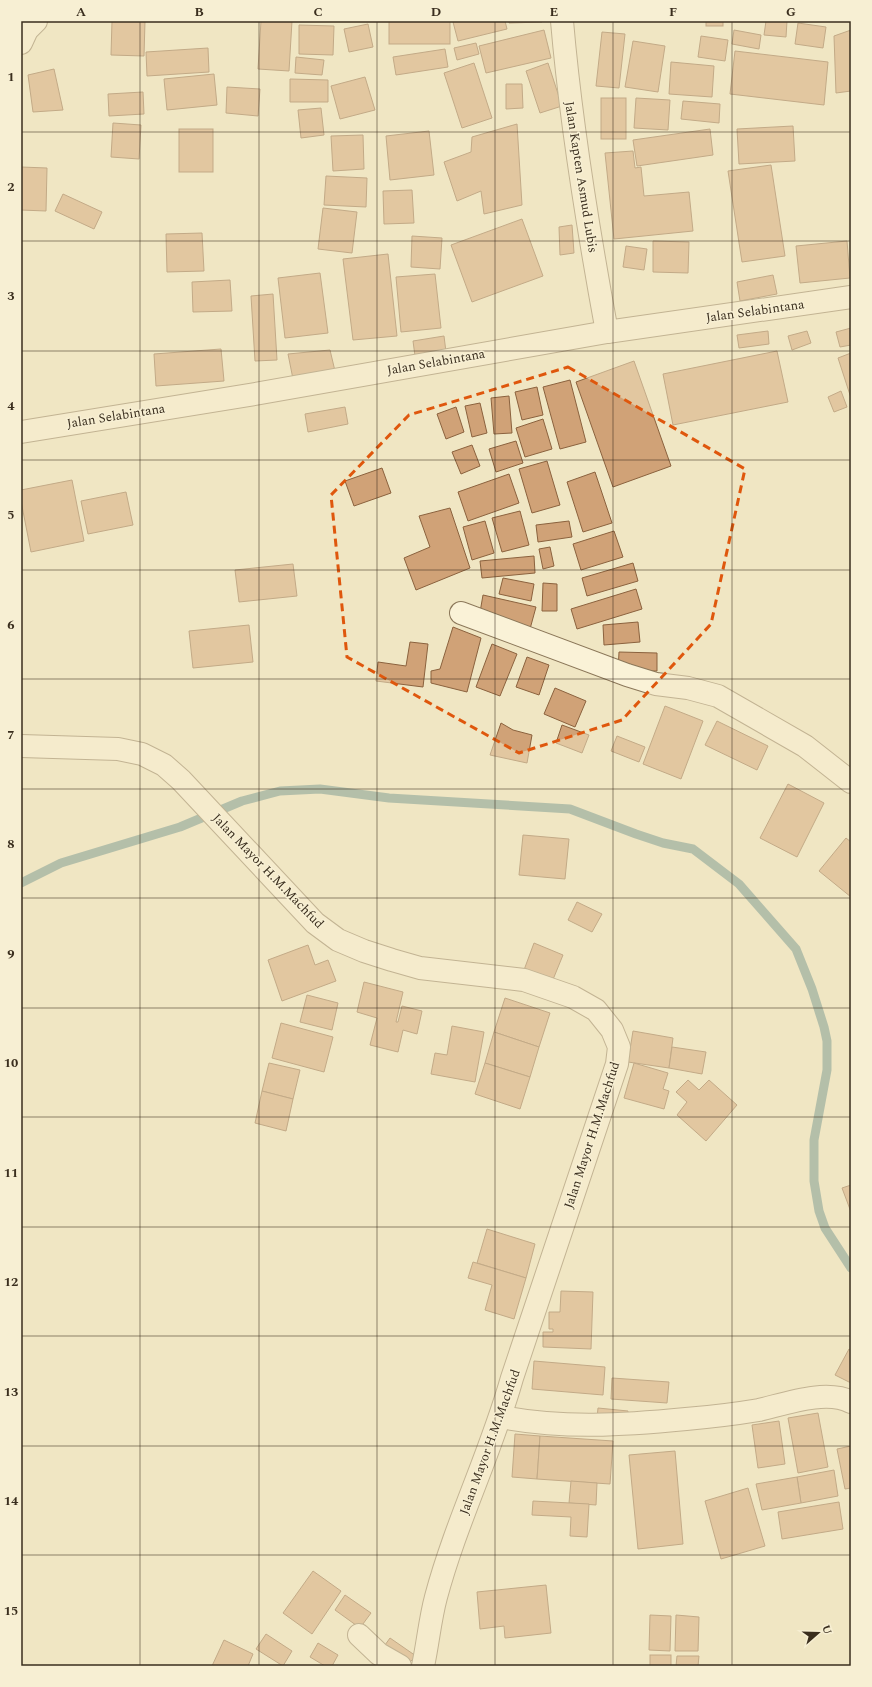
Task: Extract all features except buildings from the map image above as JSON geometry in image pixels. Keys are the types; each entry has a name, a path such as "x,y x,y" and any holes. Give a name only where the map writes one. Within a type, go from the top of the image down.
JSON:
{"street":[{"path":"21,43 27,30 36,21"},
{"name":"Jalan Kapten Asmud Lubis","path":"562,21 568,88 584,201 607,332"},
{"name":"Jalan Selabintana","path":"21,432 262,393 607,332 851,297"},
{"path":"461,613 627,676 656,684 688,688 718,696 805,746 851,782"},
{"name":"Jalan Mayor H.M.Machfud","path":"21,746 118,749 142,754 164,765 181,780 314,923 338,940 364,952 420,968 524,980 573,997 596,1010 612,1030 619,1047 617,1064 501,1417 456,1535 436,1598 423,1666"},
{"path":"501,1417 532,1423 599,1426 695,1418 757,1410 822,1397 845,1399 851,1402"},
{"path":"359,1634 379,1654 400,1666"}],"highlighted area":[{"path":"568,367 745,469 711,624 622,720 519,753 347,657 331,495 409,415"}],"waterway":[{"path":"21,883 61,863 180,827 242,801 280,791 320,789 389,798 570,809 663,843 693,849 739,884 796,949 812,989 827,1041 827,1070 814,1140 814,1181 819,1211 825,1228 851,1268"}]}
